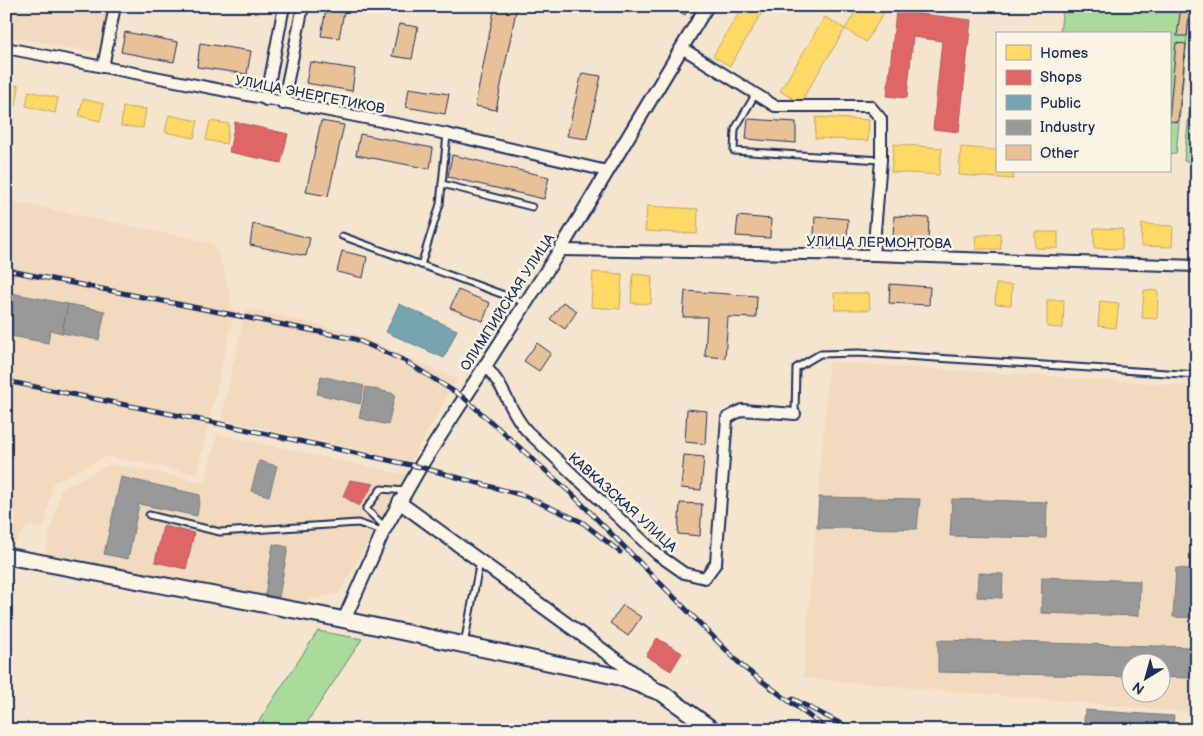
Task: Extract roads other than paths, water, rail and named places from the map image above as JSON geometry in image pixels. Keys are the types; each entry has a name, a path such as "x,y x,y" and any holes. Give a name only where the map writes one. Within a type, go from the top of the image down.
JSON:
{"main road":[{"path":"6,556 344,620 619,677 662,693 713,730"}],"street":[{"path":"103,67 115,6"},
{"path":"266,100 284,6"},
{"path":"284,104 303,6"},
{"name":"ОЛИМПИЙСКАЯ УЛИЦА","path":"344,620 384,530 403,496 484,365 560,250 707,6"},
{"name":"УЛИЦА ЭНЕРГЕТИКОВ","path":"6,48 284,104 447,134 607,171"},
{"path":"682,48 775,106 870,106 881,119 881,160 873,255"},
{"name":"УЛИЦА ЛЕРМОНТОВА","path":"560,250 873,255 1197,266"},
{"name":"КАВКАЗСКАЯ УЛИЦА","path":"484,365 504,390 515,418 527,431 657,554 684,574 705,578 716,563 727,418 742,410 795,414"},
{"path":"403,496 480,560 662,693"}],"lane":[{"path":"755,95 735,129 734,151 881,160"},
{"path":"421,264 440,204 447,134"},
{"path":"442,184 532,207"},
{"path":"342,236 526,303"},
{"path":"795,414 796,368 820,354 859,353 1197,375"},
{"path":"384,530 366,509 382,489 403,496"},
{"path":"149,515 220,532 358,523 384,530"},
{"path":"464,644 480,560"}],"railway":[{"path":"6,270 355,339 405,361 463,397 573,495 743,667 828,730"},
{"path":"6,381 221,424 420,467 525,496 582,522 620,552"},
{"path":"793,699 853,730"}]}
